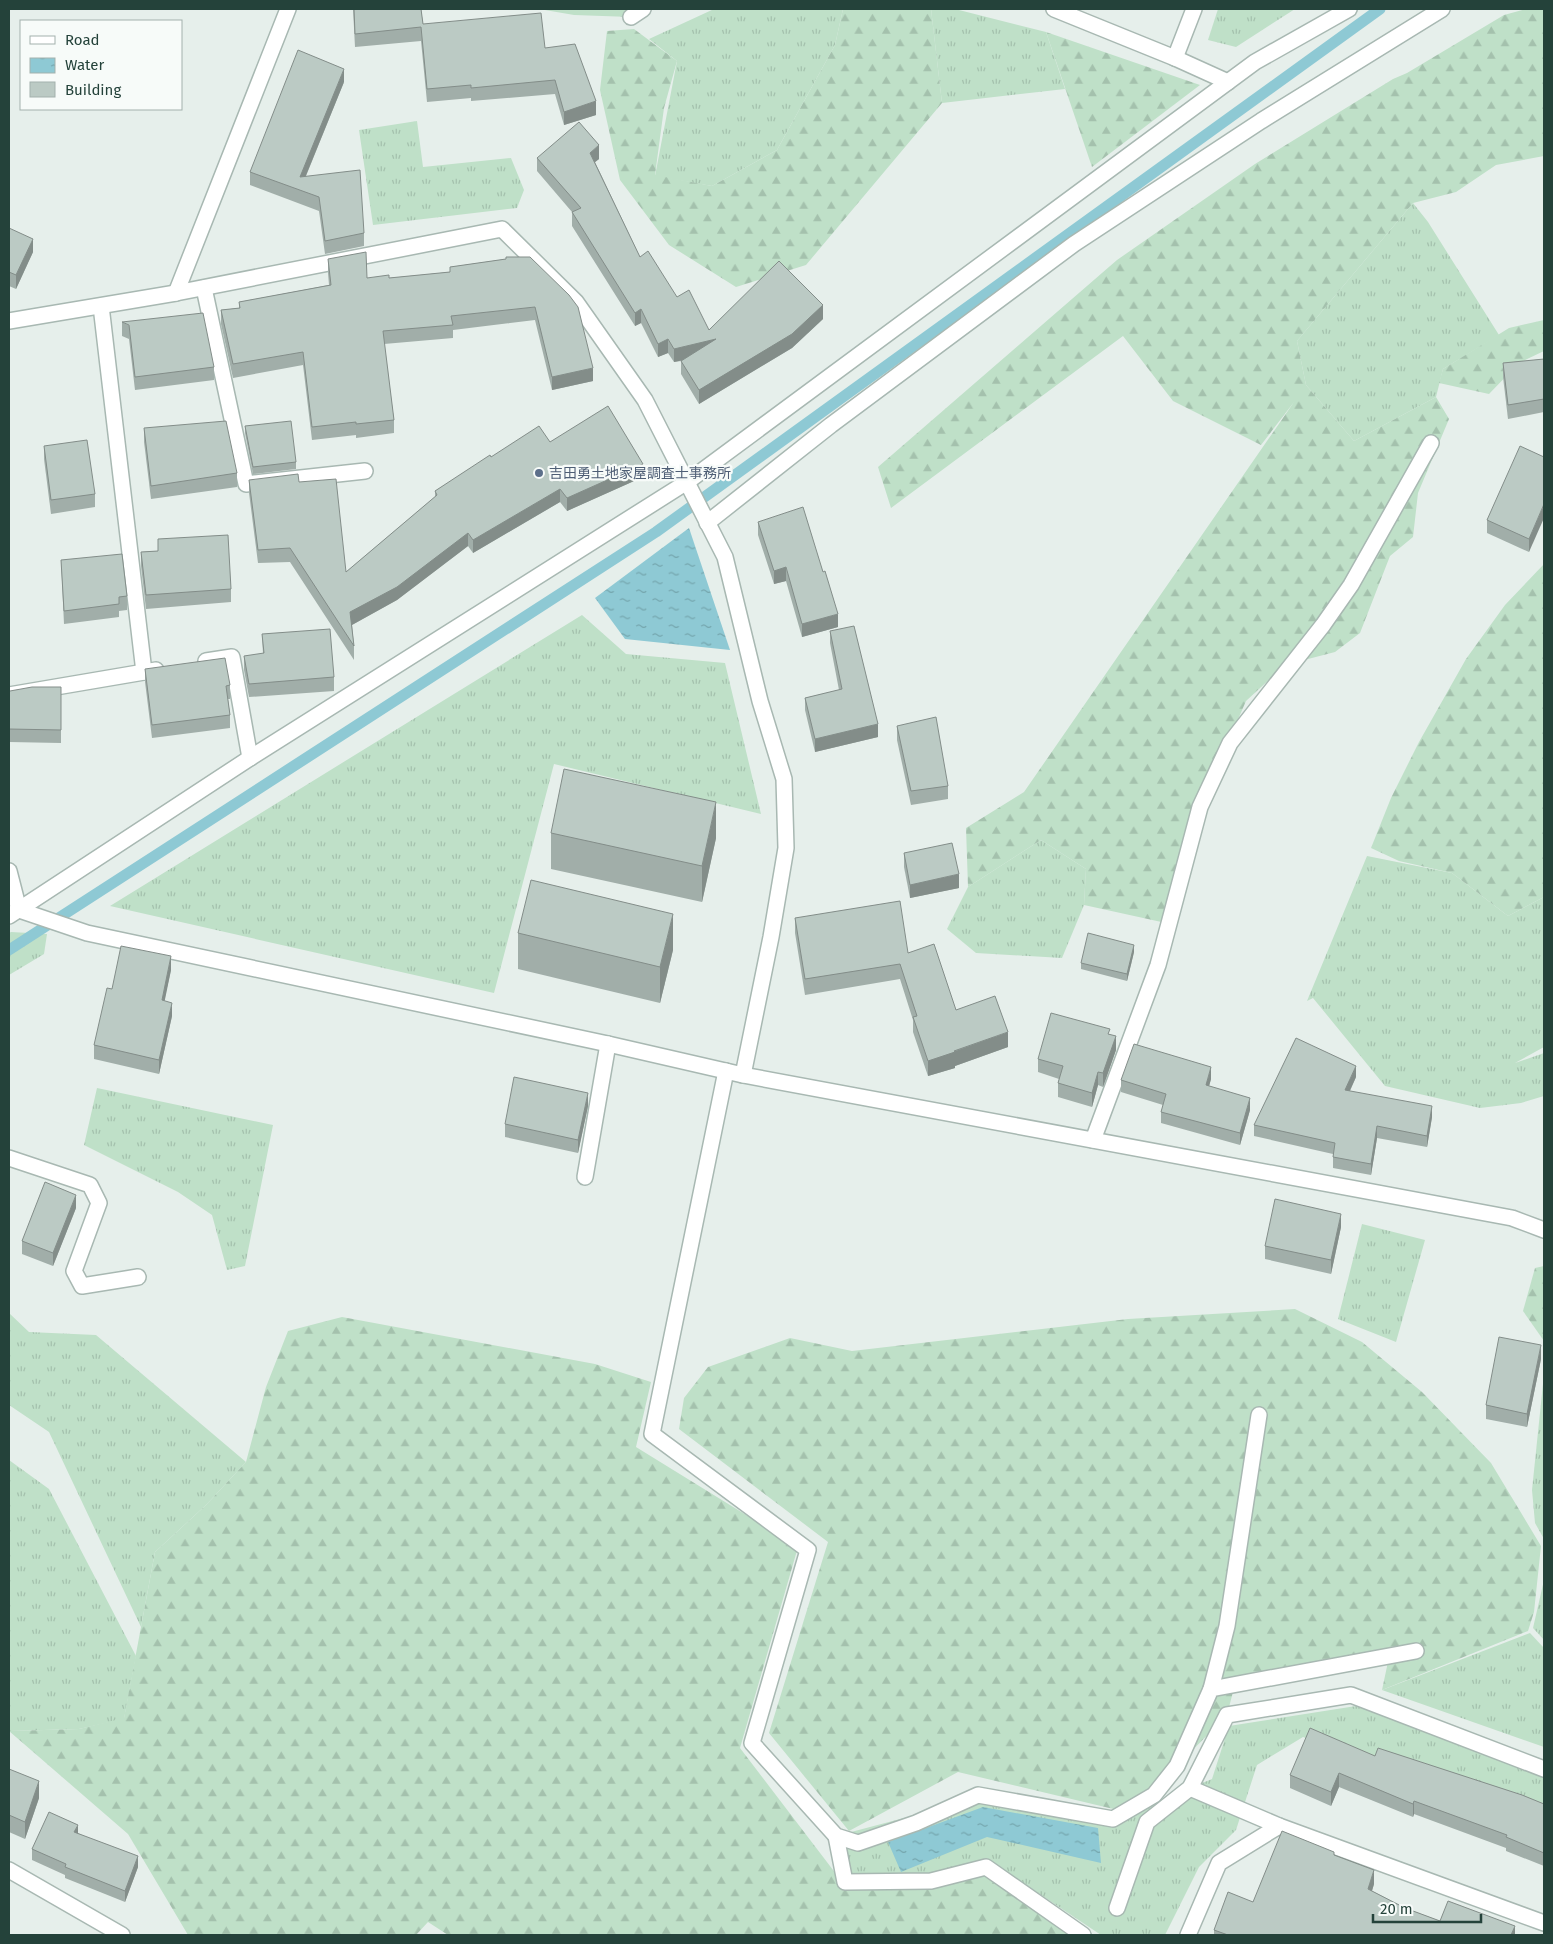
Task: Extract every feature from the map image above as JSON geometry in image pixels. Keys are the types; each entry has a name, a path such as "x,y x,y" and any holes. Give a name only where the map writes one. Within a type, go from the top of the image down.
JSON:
{"street":[{"path":"176,293 288,9"},
{"path":"1054,9 1175,58 1228,82"},
{"path":"1175,58 1194,9"},
{"path":"14,913 250,758 689,486 1255,62 1349,9"},
{"path":"708,523 831,425 1074,244 1261,121 1442,9"},
{"path":"9,321 204,288 502,229 576,302 645,400 725,557 760,701 784,779 786,848 771,937 743,1075"},
{"path":"204,288 246,484 365,471"},
{"path":"101,306 144,672"},
{"path":"1093,1140 1158,965 1200,807 1230,743 1351,586 1431,443"},
{"path":"193,664 232,657 250,758"},
{"path":"9,695 173,667"},
{"path":"9,871 14,913"},
{"path":"14,913 87,933 608,1044 743,1075 1512,1218 1544,1230"},
{"path":"585,1177 608,1044"},
{"path":"726,1071 652,1434 808,1550 752,1743 836,1836 858,1843 916,1823 978,1794 1113,1819 1154,1795 1177,1766 1211,1689 1227,1626 1259,1415"},
{"path":"9,1158 90,1185 99,1203 74,1271 82,1286 138,1277"},
{"path":"1211,1689 1416,1651"},
{"path":"1117,1908 1147,1822 1190,1788 1227,1715 1351,1695 1544,1769"},
{"path":"1190,1788 1279,1826 1544,1923"},
{"path":"1188,1935 1219,1863 1279,1826"},
{"path":"836,1836 845,1882 931,1881 986,1867 1083,1935"},
{"path":"9,1870 122,1935"}],"green space":[{"path":"539,9 643,9 631,17 574,15"},
{"path":"714,9 843,9 835,45 777,150 712,186 655,176 677,61 649,39"},
{"path":"843,9 931,9 942,103 806,265 736,287 669,245 620,180 600,90 607,31 634,29 677,61 664,108 655,175 712,186 777,150 835,45"},
{"path":"931,9 955,9 1046,32 1065,89 942,103"},
{"path":"1218,9 1295,9 1236,47 1208,40"},
{"path":"1526,9 1544,9 1544,156 1496,165 1456,192 1413,203 1297,341 1306,385 1354,441 1436,397 1449,419 1418,493 1413,537 1390,556 1360,633 1335,652 1285,665 1246,701 1202,802 1166,923 1084,905 1086,869 1041,840 968,887 966,828 1024,792 1294,402 1261,445 1173,401 1123,336 891,508 878,467 1117,260 1255,164 1393,79 1407,73 1504,15"},
{"path":"1046,32 1200,85 1092,167"},
{"path":"417,121 423,167 511,158 524,190 517,208 373,225 359,130"},
{"path":"1413,203 1428,222 1499,335 1443,369 1436,397 1354,441 1306,385 1297,341"},
{"path":"1544,320 1544,351 1519,363 1489,394 1439,383 1443,369 1509,328"},
{"path":"1544,564 1544,897 1508,916 1452,873 1399,861 1371,848 1391,798 1419,742 1466,659 1505,605"},
{"path":"582,615 626,654 725,663 761,814 554,764 494,993 110,906"},
{"path":"1041,840 1086,869 1084,905 1062,958 976,953 947,929 968,887"},
{"path":"1367,856 1452,873 1508,916 1544,897 1544,1047 1515,1063 1544,1053 1544,1096 1521,1103 1480,1108 1385,1086 1313,998 1307,1001"},
{"path":"9,933 47,934 44,954 9,975"},
{"path":"97,1088 273,1125 245,1266 227,1270 212,1215 178,1192 84,1145"},
{"path":"1362,1224 1425,1240 1396,1342 1338,1319"},
{"path":"1544,1266 1544,1341 1523,1311 1535,1268"},
{"path":"1295,1309 1362,1342 1422,1392 1491,1463 1541,1546 1534,1612 1528,1631 1382,1690 1389,1657 1235,1684 1227,1715 1177,1766 1126,1812 958,1772 849,1831 769,1733 828,1542 679,1429 684,1398 708,1367 790,1338 852,1351 1128,1319"},
{"path":"9,1313 29,1332 96,1335 246,1462 206,1505 155,1552 141,1627 49,1432 9,1405"},
{"path":"342,1317 595,1364 651,1382 636,1447 798,1547 740,1748 846,1887 978,1869 1072,1935 448,1935 428,1922 416,1935 188,1935 128,1834 9,1731 79,1729 124,1718 155,1552 206,1505 246,1462 266,1387 288,1331"},
{"path":"1544,1374 1544,1539 1535,1523 1532,1490"},
{"path":"9,1460 49,1489 136,1656 124,1719 79,1729 9,1731"},
{"path":"1544,1580 1544,1640 1533,1628"},
{"path":"1530,1633 1544,1648 1544,1747 1382,1690"},
{"path":"1356,1706 1544,1773 1544,1818 1303,1737 1257,1765 1236,1830 1199,1867 1165,1935 1101,1935 1005,1871 849,1875 836,1836 987,1796 1113,1819 1212,1779 1229,1726"}],"water":[{"path":"689,528 730,650 625,639 595,598"},
{"path":"983,1807 1098,1828 1101,1863 987,1837 901,1872 888,1842"}],"building":[{"path":"354,9 421,9 423,24 541,13 545,48 575,44 596,101 564,112 555,80 471,88 471,85 427,89 421,27 355,34"},
{"path":"298,50 344,69 300,177 360,170 364,233 325,241 319,197 250,172"},
{"path":"579,122 599,145 590,153 640,257 648,251 677,297 689,290 709,330 779,261 823,305 792,334 699,390 681,361 716,339 674,349 668,339 658,344 641,309 635,313 572,212 581,208 537,158"},
{"path":"9,228 33,239 16,275 9,272"},
{"path":"366,252 367,278 389,275 389,278 450,272 450,267 506,259 506,257 530,257 569,295 578,307 593,368 552,377 535,307 451,316 453,325 383,331 394,420 312,427 303,352 233,364 221,310 240,308 239,302 331,285 328,259"},
{"path":"203,313 214,367 135,377 129,325 122,322"},
{"path":"1544,359 1544,399 1508,405 1503,363"},
{"path":"608,406 643,464 567,498 560,489 473,540 468,533 397,587 350,612 354,646 290,548 258,550 249,480 298,474 299,482 336,479 346,572 437,495 435,491 490,455 491,457 539,426 550,442"},
{"path":"226,421 237,473 151,486 144,428"},
{"path":"291,421 296,462 253,467 245,426"},
{"path":"87,440 95,494 51,500 44,446"},
{"path":"1520,446 1544,457 1544,504 1529,539 1487,520"},
{"path":"803,507 838,614 802,624 786,567 774,571 758,522"},
{"path":"228,535 231,589 146,595 141,552 158,551 158,539"},
{"path":"122,554 127,596 119,597 119,604 64,611 61,560"},
{"path":"854,626 878,724 815,739 805,698 842,689 830,631"},
{"path":"330,629 334,677 249,684 244,656 264,653 262,634"},
{"path":"225,658 230,685 226,686 230,715 152,725 145,669"},
{"path":"32,687 61,687 61,730 9,729 9,690"},
{"path":"936,717 948,786 911,791 897,726"},
{"path":"564,769 716,802 702,866 551,833"},
{"path":"952,843 959,874 910,885 904,853"},
{"path":"531,880 673,914 660,967 518,933"},
{"path":"900,901 908,953 934,944 956,1010 995,996 1008,1032 928,1061 913,1017 917,1016 900,964 805,979 795,918"},
{"path":"1088,933 1134,945 1127,974 1081,963"},
{"path":"121,946 171,956 162,1000 172,1003 159,1060 94,1045 107,988 112,989"},
{"path":"1051,1013 1110,1029 1108,1034 1116,1036 1103,1073 1098,1072 1092,1093 1058,1083 1063,1066 1038,1059"},
{"path":"1296,1038 1356,1066 1345,1090 1432,1106 1427,1136 1377,1126 1371,1164 1333,1157 1335,1143 1254,1125"},
{"path":"1134,1044 1211,1067 1206,1085 1250,1098 1240,1133 1161,1112 1166,1094 1121,1080"},
{"path":"514,1077 588,1093 578,1140 505,1124"},
{"path":"45,1182 76,1195 53,1253 22,1241"},
{"path":"1275,1199 1341,1214 1331,1260 1265,1246"},
{"path":"1499,1337 1541,1345 1527,1414 1486,1405"},
{"path":"1310,1728 1375,1756 1378,1748 1544,1804 1544,1853 1506,1837 1507,1835 1414,1801 1413,1804 1339,1773 1331,1792 1290,1775"},
{"path":"9,1769 39,1781 25,1822 9,1815"},
{"path":"49,1812 78,1825 74,1832 138,1856 125,1891 65,1867 66,1864 32,1849"},
{"path":"1282,1831 1334,1852 1334,1855 1374,1870 1368,1889 1405,1908 1440,1921 1448,1901 1515,1926 1511,1935 1228,1935 1214,1930 1228,1892 1253,1902"}],"waterway":[{"path":"9,950 656,532 1380,9"}],"place":[{"name":"吉田勇土地家屋調査士事務所","path":"539,473"}]}
